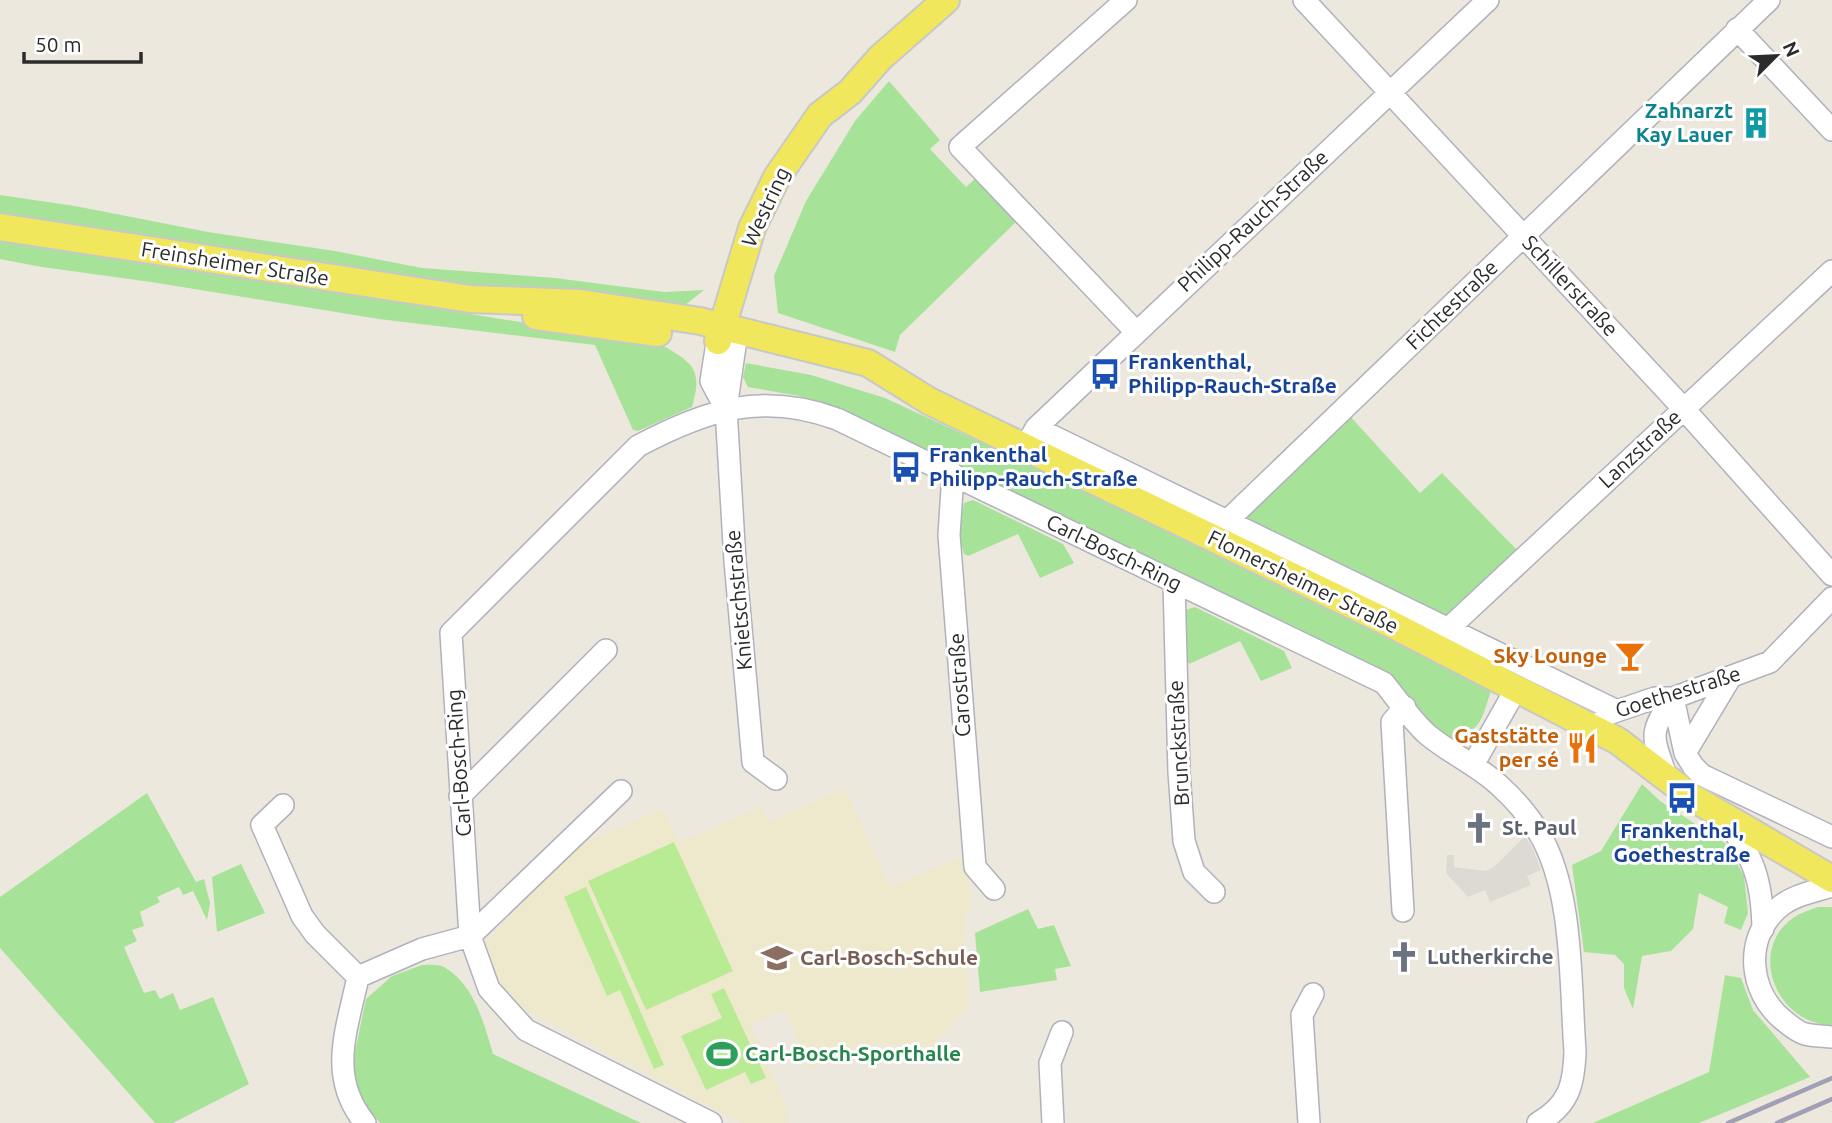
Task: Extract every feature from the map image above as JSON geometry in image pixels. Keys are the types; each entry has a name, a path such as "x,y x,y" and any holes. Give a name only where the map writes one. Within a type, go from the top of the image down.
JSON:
{"main road":[{"name":"Westring","path":"728,337 752,228 777,177 820,115 850,92 880,58 946,0"},
{"name":"Freinsheimer Straße","path":"0,227 470,299 580,303 700,321 728,337"},
{"name":"Flomersheimer Straße","path":"728,337 868,363 929,401 1031,438 1628,747 1667,779 1723,817 1832,879"}],"street":[{"path":"1126,0 960,147 1136,332"},
{"name":"Schillerstraße","path":"1304,0 1683,408 1832,575"},
{"name":"Philipp-Rauch-Straße","path":"1031,438 1136,332 1488,0"},
{"name":"Fichtestraße","path":"1226,522 1769,0"},
{"path":"1737,29 1832,130"},
{"name":"Lanzstraße","path":"1448,628 1832,271"},
{"path":"726,409 728,337"},
{"name":"Carl-Bosch-Ring","path":"711,1123 526,1030 489,989 471,936 450,633 638,446 670,429 726,409 776,405 800,407 821,413 1384,683 1427,735 1500,786 1524,810 1540,834 1561,888 1573,1017 1574,1070 1571,1087 1564,1101 1554,1113 1538,1123"},
{"name":"Knietschstraße","path":"726,409 735,561 753,762 776,779"},
{"name":"Flomersheimer Straße","path":"1031,438 1226,522 1617,711"},
{"name":"Carostraße","path":"953,474 949,535 975,867 994,889"},
{"name":"Brunckstraße","path":"1174,583 1176,706 1184,841 1194,873 1214,892"},
{"name":"Goethestraße","path":"1579,722 1655,698 1673,698 1770,663 1832,598"},
{"path":"460,796 606,650"},
{"path":"1685,753 1730,678"},
{"path":"1473,765 1516,689"},
{"path":"1673,698 1685,753 1702,775 1832,837"},
{"path":"1667,779 1654,739 1654,728 1673,698"},
{"path":"1403,911 1392,722 1405,707"},
{"path":"358,976 422,949 471,936 621,791"},
{"path":"284,805 262,825 302,916 315,934 358,976"},
{"path":"1723,817 1740,839 1754,867 1762,896 1763,929"},
{"path":"1832,886 1795,897 1777,909 1763,929 1754,951 1756,983 1769,1007 1804,1034 1832,1037"},
{"path":"358,976 341,1059 343,1082 353,1108 365,1123"},
{"path":"1309,1123 1302,1015 1313,994"},
{"path":"1053,1123 1050,1063 1062,1032"}],"shaded area":[{"name":"Carl-Bosch-Schule","path":"845,788 890,887 967,854 971,909 964,915 970,1002 933,1047 865,1044 810,1069 785,1010 751,1025 787,1109 788,1123 741,1123 522,1008 497,982 483,946 577,845 664,809 679,842 762,807 769,822"},
{"path":"1525,836 1541,870 1527,876 1531,885 1490,902 1485,890 1468,897 1446,873 1447,855 1454,855 1454,867 1486,871 1495,866"}],"green space":[{"path":"889,81 940,140 930,149 966,187 976,178 1017,221 900,335 895,352 778,313 774,276 806,201 855,121"},
{"path":"0,195 422,268 555,278 664,292 704,290 675,313 0,220"},
{"path":"0,238 662,345 693,368 696,384 692,407 638,431 633,430 595,345 379,319 42,267 0,259"},
{"path":"746,363 811,375 885,398 1252,568 1491,691 1482,716 1470,731 1452,739 1433,725 1385,671 840,411 799,396 748,387 743,377"},
{"path":"1349,415 1420,493 1442,473 1519,552 1450,618 1247,518 1257,502"},
{"path":"973,500 1063,544 1074,563 1040,578 1018,534 968,556 964,554 958,533 964,503"},
{"path":"1195,607 1284,651 1292,668 1261,681 1240,641 1189,664 1186,658 1185,610"},
{"path":"1642,784 1660,801 1726,844 1744,876 1748,913 1741,930 1724,923 1728,907 1699,893 1693,929 1671,951 1642,956 1633,1009 1624,988 1624,964 1615,955 1584,952 1572,865 1601,851"},
{"path":"147,793 196,882 204,879 210,903 207,920 193,891 183,895 179,887 157,897 160,902 140,912 144,926 132,930 137,941 124,947 144,993 155,990 160,999 173,993 180,1010 213,997 249,1084 173,1123 155,1123 0,948 0,897"},
{"path":"674,842 733,971 646,1010 588,881"},
{"path":"241,864 265,913 217,932 212,877"},
{"path":"586,887 664,1065 654,1069 620,990 607,996 564,897"},
{"path":"1818,907 1832,907 1832,1025 1813,1022 1797,1013 1784,1000 1770,967 1772,949 1779,932 1796,916"},
{"path":"1028,909 1038,929 1054,925 1071,966 1055,969 1057,980 980,992 975,933"},
{"path":"422,965 444,967 463,983 476,1005 493,1054 641,1123 380,1123 359,1098 351,1071 366,999 392,976"},
{"path":"1725,975 1741,978 1753,1010 1810,1077 1699,1123 1593,1123 1709,1072"},
{"name":"Carl-Bosch-Sporthalle","path":"724,988 766,1078 751,1084 745,1072 706,1090 681,1036 722,1018 711,994"}],"railway":[{"path":"1728,1123 1832,1078"},
{"path":"1777,1123 1832,1099"}],"place":[{"name":"Zahnarzt Kay Lauer","path":"1756,123"},
{"name":"Frankenthal, Philipp-Rauch-Straße","path":"1105,374"},
{"name":"Frankenthal Philipp-Rauch-Straße","path":"906,467"},
{"name":"Sky Lounge","path":"1630,656"},
{"name":"Gaststätte per sé","path":"1582,748"},
{"name":"Frankenthal, Goethestraße","path":"1682,798"},
{"name":"St. Paul","path":"1479,828"},
{"name":"Lutherkirche","path":"1404,957"},
{"name":"Carl-Bosch-Schule","path":"777,958"},
{"name":"Carl-Bosch-Sporthalle","path":"722,1054"}]}
